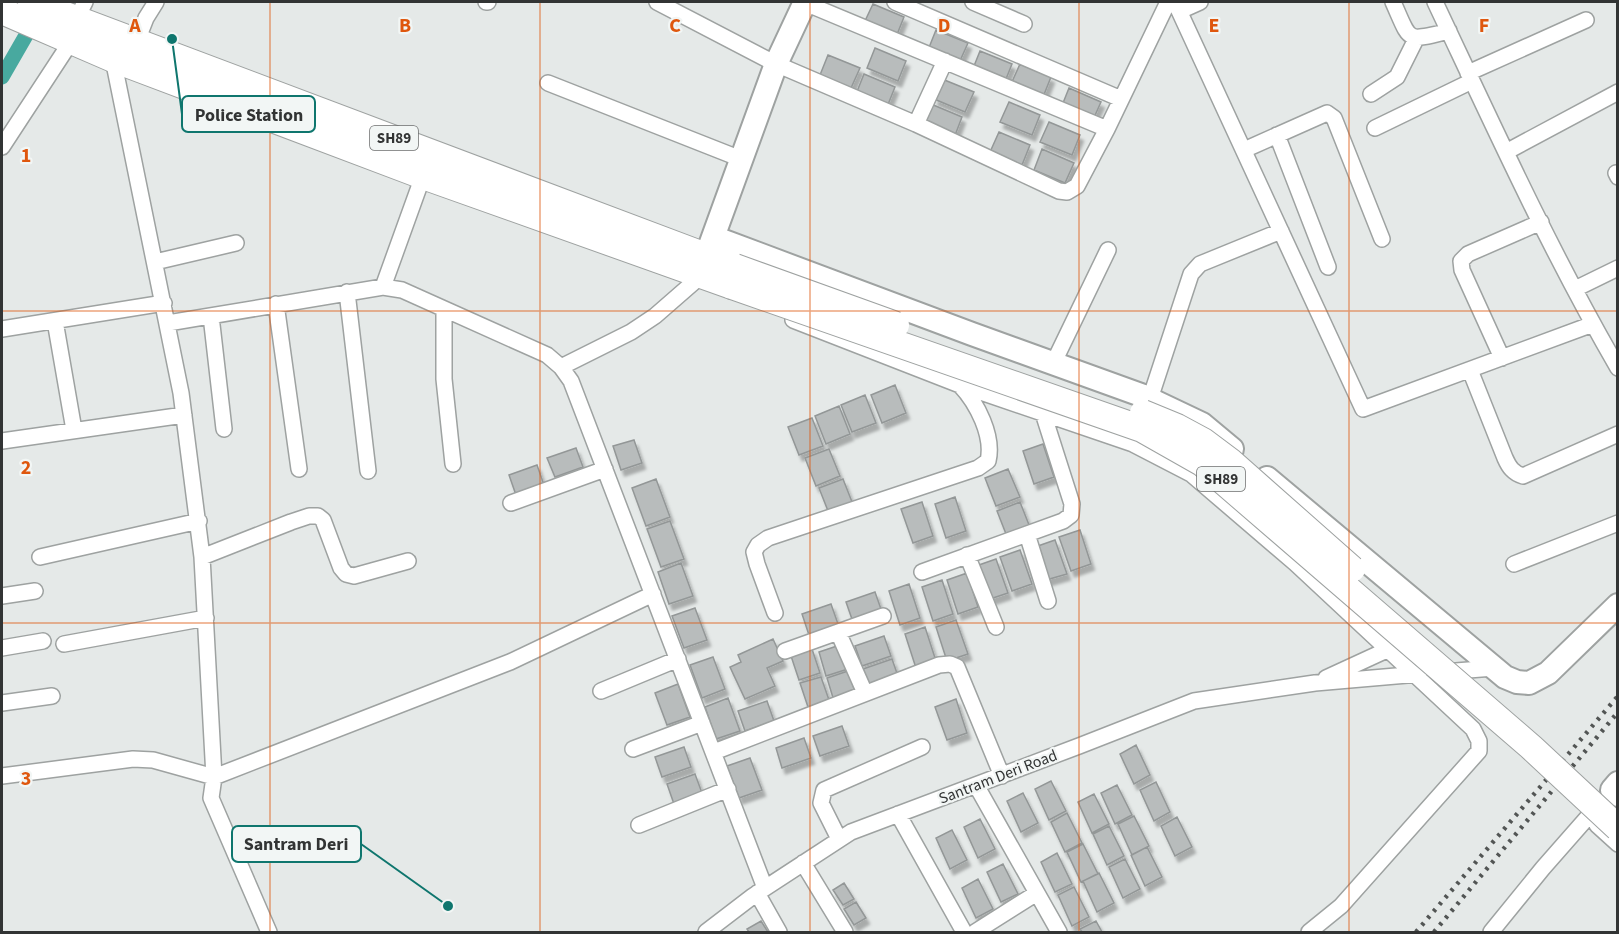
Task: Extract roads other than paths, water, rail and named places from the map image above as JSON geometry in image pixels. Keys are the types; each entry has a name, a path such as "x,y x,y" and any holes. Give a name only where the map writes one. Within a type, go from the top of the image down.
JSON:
{"main road":[{"name":"SH89","path":"2,11 61,17 137,41 734,277 1142,429 1202,463 1532,747 1617,828"},
{"name":"SH89","path":"61,17 113,59 423,177 703,263"},
{"name":"SH89","path":"734,277 1145,414 1203,441 1231,462 1616,793"}],"street":[{"path":"156,2 146,18 137,41 113,59 168,323 199,521 214,777 211,798 269,933"},
{"path":"657,2 776,64 916,124 1059,191 1067,192 1077,186 1121,99 1174,5"},
{"path":"561,367 631,332 655,316 703,263 776,64 805,2 1107,129"},
{"path":"895,2 1121,99"},
{"path":"974,2 1023,24"},
{"path":"1174,5 1200,2"},
{"path":"1393,2 1410,36 1416,39 1449,31"},
{"path":"1435,2 1506,152 1593,324 1611,341 1617,368"},
{"path":"1174,5 1244,150 1363,409 1593,324"},
{"path":"2,147 61,17"},
{"path":"1375,128 1470,77 1586,20"},
{"path":"1371,94 1397,77 1416,39"},
{"path":"916,124 945,61"},
{"path":"548,84 741,159"},
{"path":"1506,152 1617,92"},
{"path":"1244,150 1318,115 1328,113 1334,118 1382,239"},
{"path":"1277,135 1328,267"},
{"path":"383,287 423,177"},
{"path":"1502,358 1462,270 1461,261 1468,254 1541,222"},
{"path":"1150,399 1191,274 1200,264 1281,231"},
{"path":"155,262 236,243"},
{"path":"1053,364 1108,250"},
{"path":"703,263 1053,364 1150,399 1202,424 1494,668 1505,677 1517,682 1529,683 1548,674 1617,605"},
{"path":"703,263 960,384 1133,444 1191,474 1295,563 1473,729 1479,741 1479,751 1341,906 1309,933"},
{"path":"1575,289 1617,268"},
{"path":"168,323 383,287 402,290 547,355 561,367 571,381 605,469 728,789 761,890 779,933"},
{"path":"347,292 368,471"},
{"path":"2,329 164,303"},
{"path":"276,304 299,469"},
{"path":"444,309 444,379 453,464"},
{"path":"211,316 225,429"},
{"path":"55,321 74,430"},
{"path":"1470,370 1505,458 1516,474 1523,476 1617,434"},
{"path":"775,613 754,552 758,545 768,538 978,468 988,461 990,450 981,416 960,384"},
{"path":"922,572 1063,521 1071,515 1072,504 1043,413"},
{"path":"2,441 184,415"},
{"path":"511,503 605,469"},
{"path":"202,557 291,522 309,516 318,516 323,519 341,568 346,574 354,576 408,561"},
{"path":"40,557 199,521"},
{"path":"1514,564 1617,523"},
{"path":"1027,534 1048,601"},
{"path":"968,555 996,627"},
{"path":"2,596 35,591"},
{"path":"2,776 133,759 153,760 214,777 510,662 653,594"},
{"path":"785,651 883,616"},
{"path":"64,644 206,618"},
{"path":"838,632 865,693"},
{"path":"2,648 43,641"},
{"name":"Santram Deri Road","path":"1315,683 1389,649"},
{"path":"601,691 678,659"},
{"path":"714,752 939,665 950,664 957,667 1002,776"},
{"name":"Santram Deri Road","path":"706,933 761,890 851,832 1194,701 1315,683 1494,668"},
{"path":"2,703 52,696"},
{"path":"633,749 702,723"},
{"path":"840,839 821,803 824,790 922,747"},
{"path":"975,785 1059,933"},
{"path":"639,825 728,789"},
{"path":"1491,933 1588,816 1616,793"},
{"path":"898,814 964,933"},
{"path":"1588,816 1617,844"},
{"path":"803,863 845,933"},
{"path":"975,933 1037,893"}],"waterway":[{"path":"2,77 36,18"}],"railway":[{"path":"1416,932 1618,696"},
{"path":"1434,932 1618,712"}],"place":[{"name":"Police Station","path":"172,39"},
{"name":"Santram Deri","path":"448,906"}]}
